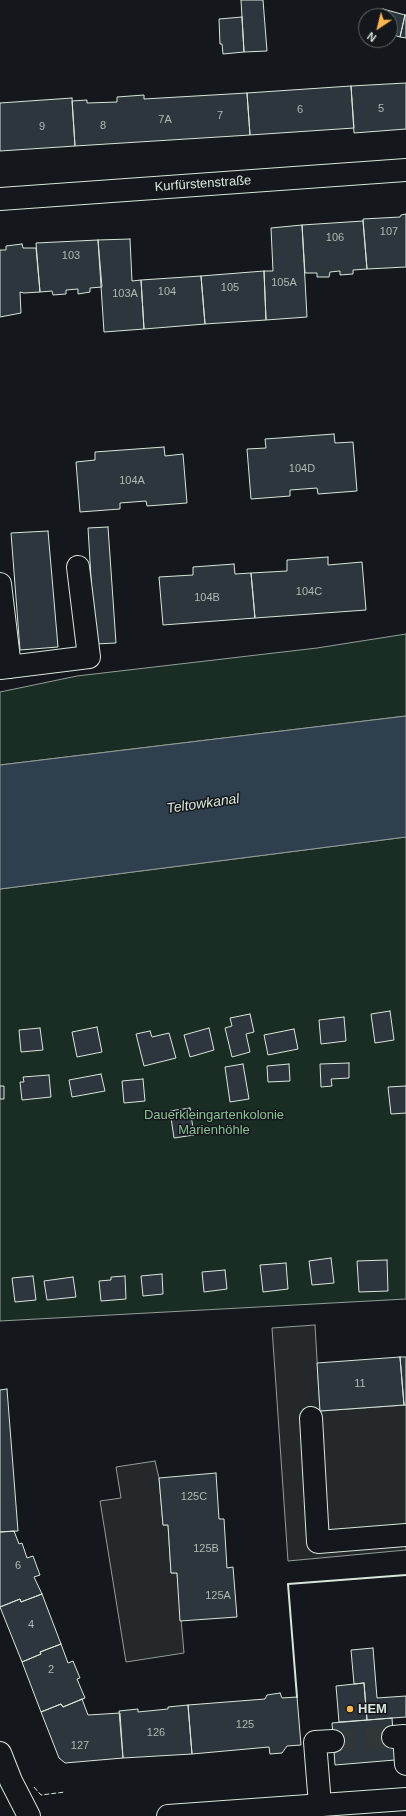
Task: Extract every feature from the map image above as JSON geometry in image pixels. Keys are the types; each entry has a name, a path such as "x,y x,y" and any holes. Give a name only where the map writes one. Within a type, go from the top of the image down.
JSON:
{"street":[{"name":"Kurfürstenstraße","path":"0,198 406,170"},
{"path":"0,584 5,667 89,658 78,567"},
{"path":"311,1418 318,1542 406,1535"},
{"path":"393,1737 404,1736 406,1764"},
{"path":"320,1805 315,1742 333,1741"},
{"path":"0,1753 11,1781 29,1816"},
{"path":"168,1816 406,1799"}],"green space":[{"path":"406,634 406,716 0,765 0,692 77,676 317,648"},
{"name":"Dauerkleingartenkolonie Marienhöhle","path":"406,837 406,1299 0,1321 0,889"}],"shaded area":[{"path":"315,1325 320,1411 406,1405 406,1550 288,1561 272,1328"},
{"path":"155,1461 159,1478 163,1525 168,1525 171,1573 177,1573 184,1653 126,1662 100,1501 121,1498 116,1467"}],"water":[{"name":"Teltowkanal","path":"406,716 406,837 0,889 0,765"}],"building":[{"path":"241,0 263,0 267,51 244,52"},
{"path":"398,13 405,15 400,37 398,36"},
{"path":"406,15 406,38 400,37"},
{"path":"242,17 244,52 223,54 222,44 220,44 219,19"},
{"path":"406,83 406,129 354,133 351,86"},
{"path":"351,86 354,128 250,135 247,93"},
{"path":"247,93 250,135 75,146 72,101 87,100 87,103 117,102 117,97 144,95 144,99"},
{"path":"72,98 75,146 0,151 0,103"},
{"path":"406,214 406,267 367,269 363,219 400,217 401,215"},
{"path":"363,221 367,269 353,270 353,274 340,275 340,271 330,272 329,277 317,277 317,273 305,273 302,225"},
{"path":"302,225 307,317 266,320 264,271 273,271 271,228"},
{"path":"130,239 132,281 141,280 144,329 104,332 98,240"},
{"path":"98,240 102,287 90,288 90,292 78,294 78,289 66,290 66,294 53,295 52,291 40,292 36,243"},
{"path":"22,244 23,248 36,248 40,292 20,292 21,313 0,317 0,250 6,250 6,246"},
{"path":"264,271 266,320 205,324 201,276"},
{"path":"201,276 205,324 144,329 141,280"},
{"path":"334,434 335,443 353,442 357,491 318,494 317,488 290,490 290,496 251,499 247,449 266,448 265,439"},
{"path":"164,447 165,456 183,454 187,503 147,506 146,501 120,503 120,509 80,512 76,462 95,460 95,452"},
{"path":"108,527 116,643 95,644 88,528"},
{"path":"48,531 58,647 20,650 11,533"},
{"path":"328,557 328,565 362,562 366,610 255,618 251,573 287,571 287,560"},
{"path":"234,564 235,574 251,573 255,618 163,625 159,577 193,575 193,567"},
{"path":"390,1011 394,1040 375,1043 371,1014"},
{"path":"250,1014 254,1032 246,1034 250,1052 232,1057 225,1028 232,1026 230,1018"},
{"path":"344,1017 346,1041 321,1044 319,1020"},
{"path":"97,1027 102,1052 77,1057 72,1032"},
{"path":"40,1028 43,1050 21,1052 19,1030"},
{"path":"209,1028 214,1050 190,1057 184,1035"},
{"path":"294,1029 298,1049 268,1055 264,1035"},
{"path":"150,1031 152,1037 169,1033 176,1058 144,1066 136,1034"},
{"path":"349,1063 349,1078 331,1079 332,1086 321,1087 320,1064"},
{"path":"243,1064 249,1099 230,1102 225,1067"},
{"path":"289,1064 290,1081 268,1082 267,1066"},
{"path":"101,1074 105,1091 72,1097 69,1080"},
{"path":"49,1075 51,1097 22,1100 20,1082 24,1082 23,1077"},
{"path":"143,1079 145,1101 124,1103 122,1081"},
{"path":"0,1086 4,1086 4,1099 0,1099"},
{"path":"406,1086 406,1113 391,1114 388,1087"},
{"path":"190,1108 194,1135 174,1138 170,1111"},
{"path":"331,1258 334,1283 312,1285 309,1261"},
{"path":"387,1260 388,1291 359,1292 357,1261"},
{"path":"286,1263 288,1289 263,1292 260,1265"},
{"path":"225,1270 227,1289 204,1292 202,1272"},
{"path":"162,1274 163,1294 143,1296 141,1276"},
{"path":"33,1276 36,1300 15,1302 12,1278"},
{"path":"125,1276 126,1299 101,1301 99,1281 111,1280 111,1277"},
{"path":"73,1277 76,1297 47,1300 44,1281"},
{"path":"400,1357 406,1357 406,1405 404,1405"},
{"path":"400,1357 404,1405 320,1411 317,1363"},
{"path":"7,1389 18,1531 0,1532 0,1390"},
{"path":"216,1473 219,1519 224,1519 227,1568 233,1567 237,1617 180,1621 177,1573 171,1573 168,1525 163,1525 159,1478"},
{"path":"14,1531 19,1544 22,1543 27,1558 33,1556 40,1575 34,1577 42,1594 21,1602 20,1599 0,1607 0,1532"},
{"path":"42,1594 61,1644 40,1652 41,1654 22,1662 0,1607 20,1599 21,1602"},
{"path":"61,1644 68,1663 73,1661 80,1678 77,1679 85,1698 63,1707 61,1704 41,1712 22,1662 41,1654 40,1652"},
{"path":"373,1648 377,1698 406,1696 406,1717 367,1720 364,1683 354,1684 351,1650"},
{"path":"364,1683 367,1720 339,1722 336,1686"},
{"path":"280,1693 282,1698 297,1697 301,1745 287,1746 282,1753 270,1754 269,1747 192,1754 188,1705 265,1699 267,1695"},
{"path":"82,1699 88,1715 120,1713 123,1758 65,1763 59,1758 41,1712 61,1704 63,1707"},
{"path":"188,1705 192,1754 123,1758 119,1711 138,1709 138,1712"},
{"path":"392,1718 395,1760 335,1765 332,1723"}],"tunnel":[{"path":"333,1741 393,1737"}],"fence":[{"path":"34,1787 41,1795 65,1792"}],"wall":[{"path":"297,1697 288,1584 406,1575"}],"place":[{"name":"HEM","path":"350,1709"}]}
